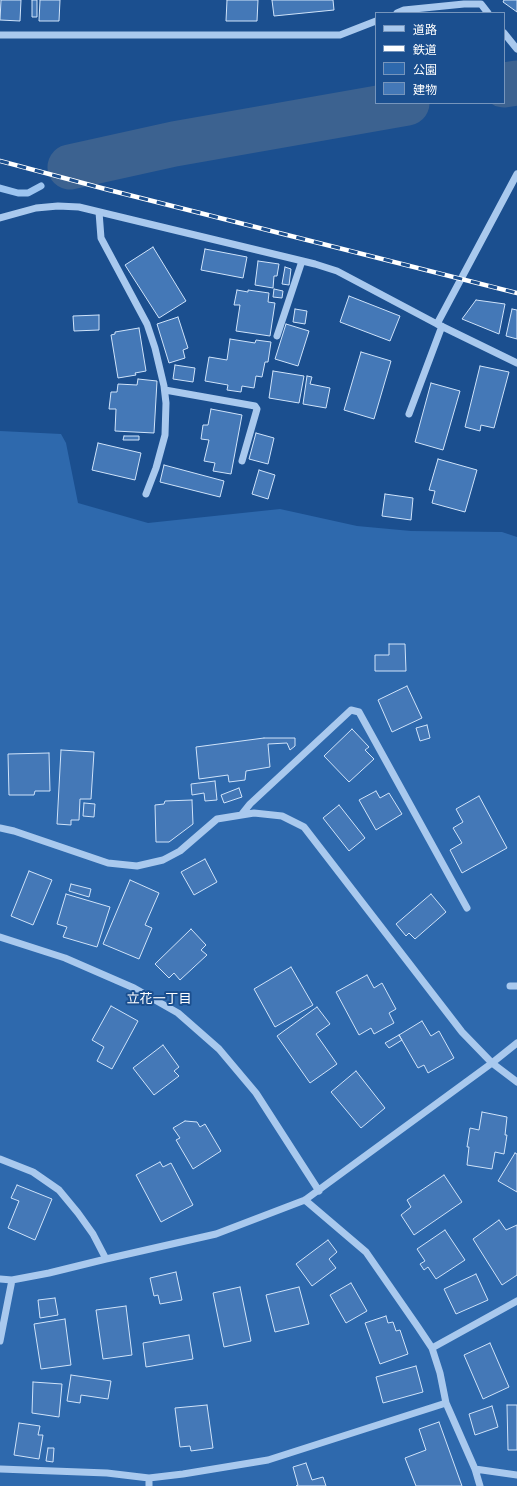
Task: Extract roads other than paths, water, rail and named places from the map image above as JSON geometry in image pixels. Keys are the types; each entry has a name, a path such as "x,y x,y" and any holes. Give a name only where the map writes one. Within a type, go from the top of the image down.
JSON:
{"street":[{"path":"399,12 404,10 464,4 482,4 487,12"},
{"path":"0,35 340,35 375,21"},
{"path":"505,33 517,49"},
{"path":"410,414 440,325 517,174"},
{"path":"0,218 36,208 58,206 79,207 302,261 337,271 440,325 517,363"},
{"path":"99,212 101,238 147,324 155,348 165,390 165,435 156,468 146,494"},
{"path":"278,336 302,261"},
{"path":"165,390 255,406 257,409 242,461"},
{"path":"242,814 250,804 351,710 359,712 467,908"},
{"path":"0,828 14,831 108,863 137,866 163,860 180,851 217,819 254,813 282,816 304,827 462,1032 492,1063 517,1082"},
{"path":"0,937 65,958 134,988 178,1013 219,1049 256,1092 319,1191"},
{"path":"0,1280 12,1280 50,1273 216,1234 305,1200 517,1043"},
{"path":"0,1159 32,1172 59,1190 78,1213 106,1259"},
{"path":"305,1200 366,1252 432,1348 440,1373 446,1403 475,1469 480,1486"},
{"path":"0,1341 12,1280"},
{"path":"432,1348 517,1301"},
{"path":"0,1469 107,1473 149,1478 183,1474 268,1460 446,1403"},
{"path":"475,1469 517,1475"},
{"path":"149,1478 149,1486"}],"waterway":[{"path":"505,85 517,83"},
{"path":"70,167 174,144 401,104"},
{"path":"0,188 18,193 28,193 41,186"}],"railway":[{"path":"0,161 517,293"}],"district":[{"name":"立花一丁目","path":"159,999"}]}
